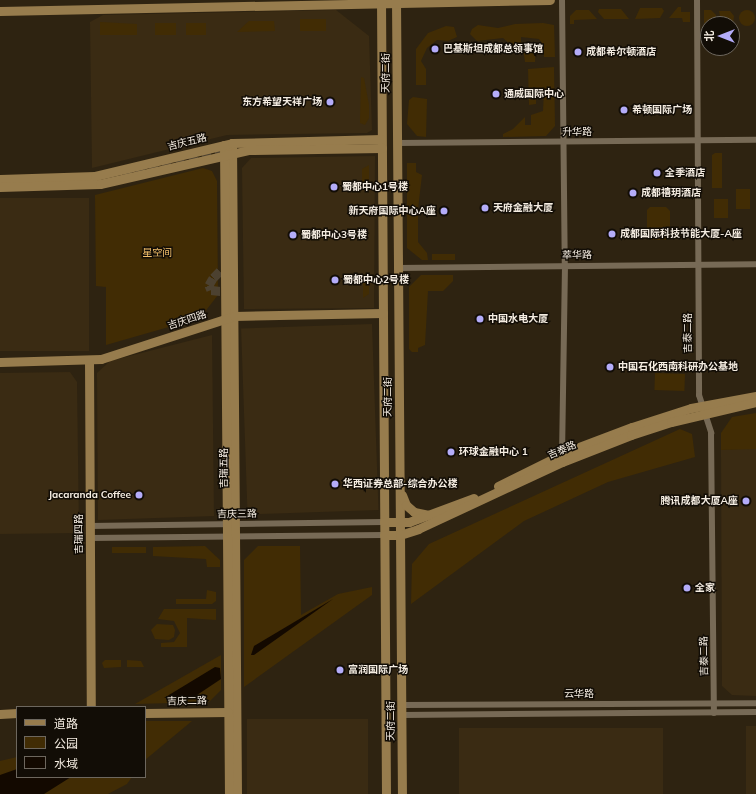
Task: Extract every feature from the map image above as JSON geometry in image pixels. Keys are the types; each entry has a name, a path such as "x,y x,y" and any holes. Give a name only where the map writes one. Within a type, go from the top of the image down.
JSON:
{"street":[{"path":"0,11 380,2 550,0"},
{"path":"562,0 565,265 562,458"},
{"name":"吉泰二路","path":"697,0 699,395 711,433 714,713"},
{"name":"天府二街","path":"380,2 386,794"},
{"name":"天府二街","path":"396,2 402,794"},
{"name":"升华路","path":"397,143 756,140"},
{"path":"0,187 100,184 248,150 382,143"},
{"name":"吉庆五路","path":"0,179 95,176 228,144 382,143"},
{"name":"吉瑞五路","path":"228,144 231,524 228,712 229,794"},
{"name":"吉瑞五路","path":"228,154 222,271 229,318"},
{"name":"萃华路","path":"398,268 756,264"},
{"name":"吉庆四路","path":"0,362 88,361 229,318 383,313"},
{"name":"吉瑞四路","path":"88,361 91,706"},
{"name":"吉泰路","path":"384,522 400,523 428,515 477,497 632,427 756,396"},
{"name":"吉泰路","path":"704,410 756,402"},
{"name":"吉泰路","path":"384,535 400,535 447,517 562,458"},
{"path":"400,481 406,504 414,512 428,515"},
{"name":"吉庆三路","path":"89,526 384,522"},
{"path":"90,538 384,535"},
{"name":"吉瑞五路","path":"231,537 237,794"},
{"name":"云华路","path":"402,705 756,703"},
{"name":"吉庆二路","path":"146,713 228,712"},
{"name":"云华路","path":"402,715 756,712"},
{"path":"0,714 16,714"}],"shaded area":[{"name":"东方希望天祥广场","path":"336,10 369,36 372,130 367,133 227,135 92,168 90,22 103,15"},
{"path":"375,156 374,308 244,309 242,168 251,158"},
{"path":"0,198 89,198 89,351 0,351"},
{"path":"372,324 378,510 248,514 241,329"},
{"path":"212,335 214,516 98,520 97,373 110,361"},
{"path":"70,372 77,382 79,533 0,534 0,373"},
{"path":"756,448 756,696 732,695 722,686 721,450"},
{"path":"247,719 368,719 368,794 247,794"},
{"path":"746,726 756,726 756,794 746,794"},
{"path":"459,728 663,728 663,794 459,794"}],"green space":[{"path":"678,7 681,7 681,12 690,12 690,22 683,22 682,18 669,18"},
{"path":"640,8 662,8 664,11 660,18 635,19"},
{"path":"599,9 621,9 629,19 604,19 598,12"},
{"path":"576,10 589,10 597,19 574,20 574,24 570,24 570,16"},
{"path":"704,10 711,10 716,15 716,16 704,16"},
{"path":"744,10 750,10 755,15 755,21 750,26 744,26 740,22 739,15"},
{"path":"719,11 730,11 734,16 720,16"},
{"path":"300,19 326,19 326,31 300,31"},
{"path":"249,21 274,21 275,31 237,32"},
{"path":"100,22 137,24 137,35 100,35"},
{"path":"155,23 176,23 176,35 155,35"},
{"path":"186,23 206,23 206,35 186,35"},
{"path":"543,23 554,25 555,57 544,57 543,45 539,39 521,37 521,42 536,45 535,62 525,62 523,48 511,45 503,38 477,41 470,34 472,29 478,25 498,28 515,24"},
{"path":"446,26 454,27 457,37 448,41 437,40 427,48 421,61 426,69 426,85 416,85 416,49 428,33"},
{"path":"554,67 555,126 546,136 503,137 503,134 513,129 525,117 525,125 531,125 531,115 543,111 544,91 536,91 536,104 529,105 528,69"},
{"path":"361,77 364,78 369,105 369,118 365,125 360,123"},
{"path":"413,97 427,99 426,137 417,136 407,124 409,100"},
{"path":"715,153 722,153 722,188 712,188 712,155"},
{"path":"407,163 416,163 416,172 422,175 418,209 407,209"},
{"path":"369,165 369,191 366,191 362,186 362,169"},
{"name":"星空间","path":"203,168 212,171 217,181 218,295 200,318 106,345 106,287 96,286 95,195"},
{"path":"736,189 750,189 750,209 736,209"},
{"path":"714,199 728,199 728,218 714,218"},
{"path":"650,207 666,207 670,211 670,237 666,240 651,240 647,236 647,210"},
{"path":"407,214 418,215 418,242 427,253 428,260 422,260 407,248"},
{"path":"432,254 455,254 455,260 432,260"},
{"path":"369,274 369,294 363,298 363,280"},
{"path":"421,275 453,275 453,281 443,291 428,291 425,345 418,348 418,352 412,352 409,349 409,287"},
{"path":"655,373 685,374 684,391 654,390"},
{"path":"756,413 756,449 721,450 721,433 732,417"},
{"path":"680,429 692,434 695,457 608,482 524,521 411,604 412,564 429,544"},
{"path":"205,546 220,560 220,567 207,567 206,559 153,556 153,547"},
{"path":"258,546 300,546 301,615 338,594 372,587 372,595 244,687 244,560"},
{"path":"112,547 146,547 146,553 112,553"},
{"path":"207,590 216,592 216,601 212,604 176,604 176,599 206,599"},
{"path":"164,609 216,609 216,620 187,618 187,647 161,647 161,643 174,642 180,633 174,621 158,619"},
{"path":"157,624 173,625 175,630 174,637 169,640 155,639 151,630"},
{"path":"221,655 221,690 209,702 135,704"},
{"path":"105,660 121,660 121,667 104,668 102,663"},
{"path":"127,660 141,661 144,667 127,667"},
{"path":"146,721 192,721 146,759"},
{"path":"16,757 16,778 131,778 127,784 108,794 0,794 0,761"}],"water":[{"path":"333,599 254,655 251,655 254,646"},
{"path":"215,667 220,668 221,679 194,697 164,698"},
{"path":"16,769 16,778 69,778 44,794 0,794 0,775"}],"tunnel":[{"path":"123,174 229,149 229,153"},
{"path":"220,271 209,285 211,290 230,292"}],"place":[{"name":"巴基斯坦成都总领事馆","path":"435,49"},
{"name":"成都希尔顿酒店","path":"578,52"},
{"name":"通威国际中心","path":"496,94"},
{"name":"东方希望天祥广场","path":"330,102"},
{"name":"希顿国际广场","path":"624,110"},
{"name":"全季酒店","path":"657,173"},
{"name":"蜀都中心1号楼","path":"334,187"},
{"name":"成都禧玥酒店","path":"633,193"},
{"name":"天府金融大厦","path":"485,208"},
{"name":"新天府国际中心A座","path":"444,211"},
{"name":"成都国际科技节能大厦-A座","path":"612,234"},
{"name":"蜀都中心3号楼","path":"293,235"},
{"name":"蜀都中心2号楼","path":"335,280"},
{"name":"中国水电大厦","path":"480,319"},
{"name":"中国石化西南科研办公基地","path":"610,367"},
{"name":"环球金融中心 1","path":"451,452"},
{"name":"华西证券总部-综合办公楼","path":"335,484"},
{"name":"Jacaranda Coffee","path":"139,495"},
{"name":"腾讯成都大厦A座","path":"746,501"},
{"name":"全家","path":"687,588"},
{"name":"富润国际广场","path":"340,670"}]}
